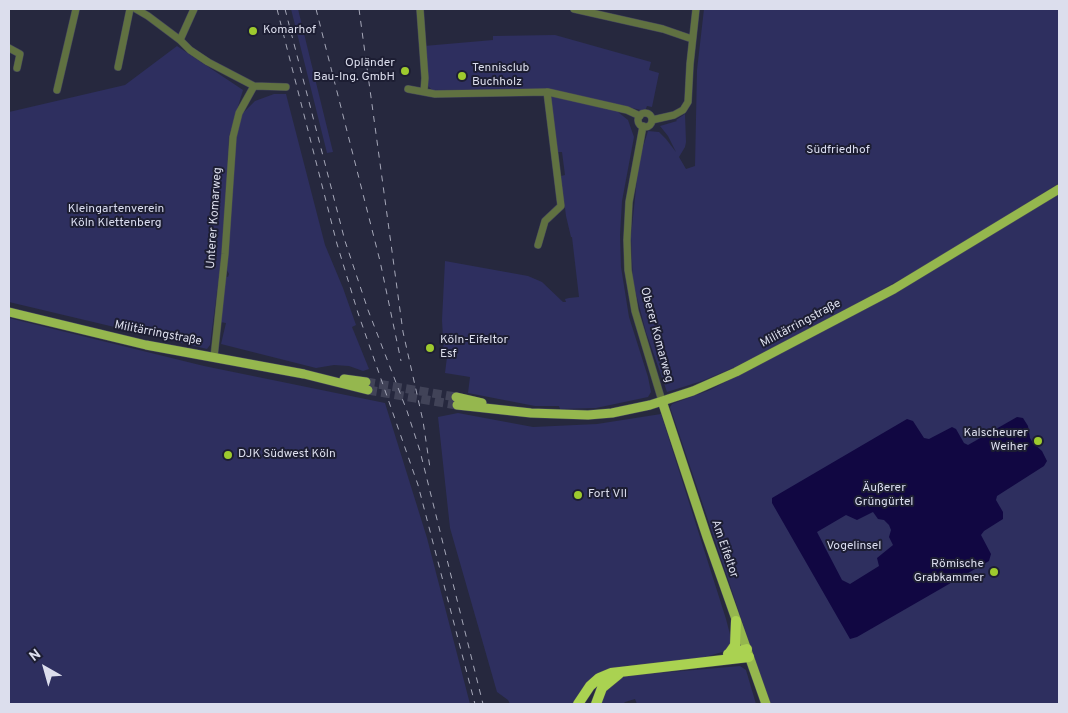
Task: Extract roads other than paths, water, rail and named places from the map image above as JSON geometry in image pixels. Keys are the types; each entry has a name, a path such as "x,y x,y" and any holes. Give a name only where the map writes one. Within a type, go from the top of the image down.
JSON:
{"highway":[{"path":"728,655 735,645 736,620"},
{"path":"714,662 728,655 748,653"},
{"path":"578,704 590,686 599,678 611,673 714,662 748,653"},
{"path":"596,704 602,688 607,682 623,671"}],"main road":[{"name":"Militärringstraße","path":"456,401 531,414 588,415 612,413 662,401 716,382 864,305 933,266 1059,189"},
{"name":"Militärringstraße","path":"9,312 146,345 367,386"},
{"name":"Am Eifeltor","path":"662,401 706,537 766,704"}],"street":[{"path":"57,90 76,9"},
{"path":"118,67 130,9"},
{"path":"136,9 208,62 254,86 286,87"},
{"path":"180,40 194,9"},
{"path":"424,9 423,16 420,13 425,78 424,92"},
{"path":"574,9 663,28 692,39"},
{"path":"640,116 639,122 643,126 650,124 652,120 666,118 683,110 688,102 696,9"},
{"path":"9,48 20,54 17,68"},
{"name":"Unterer Komarweg","path":"214,357 225,254 232,137 239,113 254,86"},
{"path":"408,89 435,94 547,92 627,110 640,116 647,113 652,120"},
{"path":"538,245 545,220 561,206 547,92"},
{"name":"Oberer Komarweg","path":"643,126 629,202 628,270 635,311 662,401"}],"tunnel":[{"path":"366,382 456,397"},
{"path":"368,390 457,405"}],"railway":[{"path":"277,9 337,244 358,313 418,485 475,704"},
{"path":"285,9 345,241 368,310 407,411 420,451 483,704"},
{"path":"316,9 380,261 401,361"},
{"path":"359,9 403,332 423,421 430,468"}],"place":[{"name":"Komarhof","path":"253,31"},
{"name":"Opländer Bau-Ing. GmbH","path":"405,71"},
{"name":"Tennisclub Buchholz","path":"462,76"},
{"name":"Köln-Eifeltor Esf","path":"430,348"},
{"name":"Kalscheurer Weiher","path":"1038,441"},
{"name":"DJK Südwest Köln","path":"228,455"},
{"name":"Fort VII","path":"578,495"},
{"name":"Römische Grabkammer","path":"994,572"}],"park label":[{"name":"Südfriedhof","path":"838,151"},
{"name":"Kleingartenverein Köln Klettenberg","path":"116,217"},
{"name":"Äußerer Grüngürtel","path":"884,496"},
{"name":"Vogelinsel","path":"854,547"}]}
